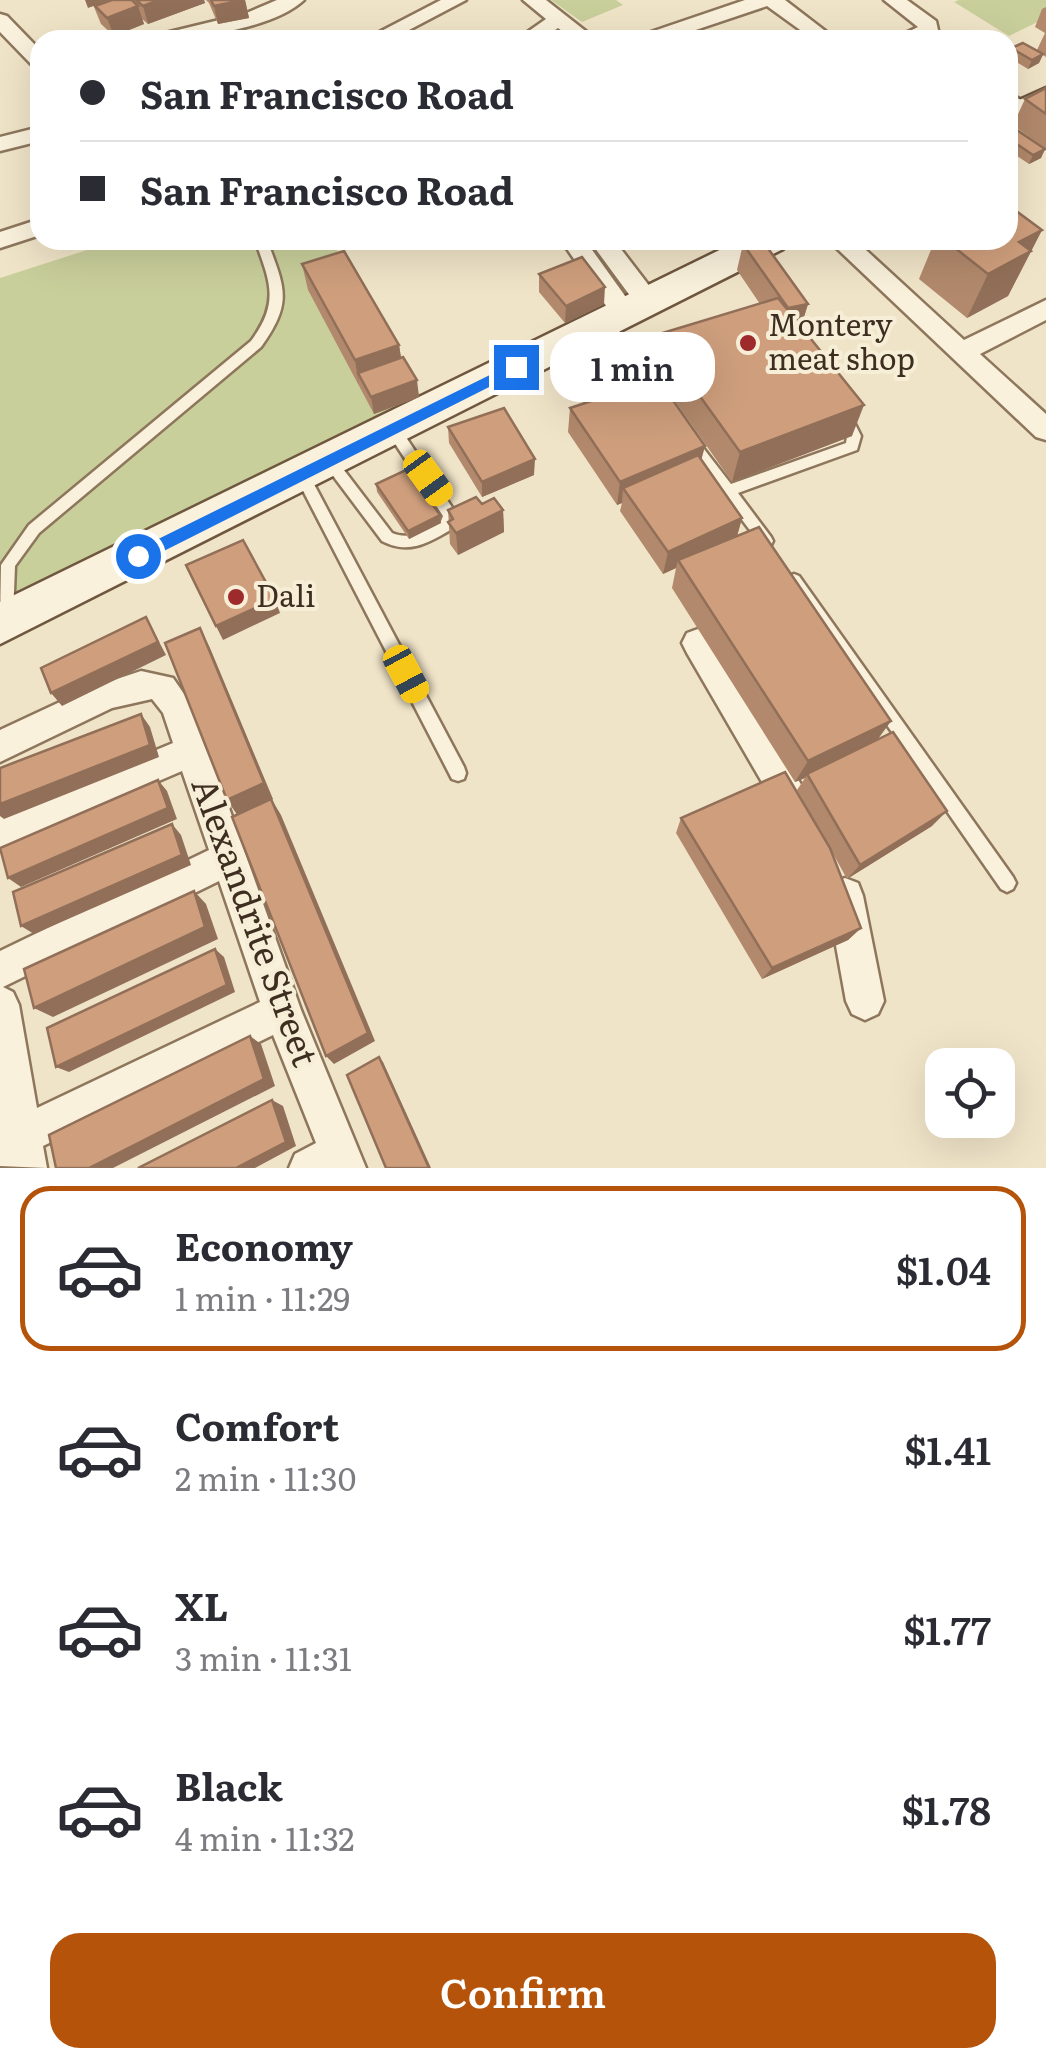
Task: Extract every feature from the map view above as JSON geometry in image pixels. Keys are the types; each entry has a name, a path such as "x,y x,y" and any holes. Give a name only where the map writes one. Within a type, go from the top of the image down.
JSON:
{"main road":[{"path":"2,622 750,250"}],"street":[{"path":"202,30 294,0"},
{"path":"394,30 456,0"},
{"path":"533,0 574,30"},
{"path":"676,30 768,0 812,30"},
{"path":"894,0 929,25 928,30"},
{"path":"542,30 559,19"},
{"path":"0,20 30,52"},
{"path":"688,26 693,30"},
{"path":"0,144 30,136"},
{"path":"0,240 30,230"},
{"path":"580,250 626,312"},
{"path":"604,250 626,312"},
{"path":"851,250 1046,430"},
{"path":"962,352 1046,309"},
{"path":"698,643 820,852 851,918 865,1001"},
{"name":"Alexandrite Street","path":"0,747 129,686 153,684 164,690 177,707 331,1163"},
{"path":"0,832 192,752"},
{"path":"0,970 229,858"},
{"path":"0,1005 16,1150 282,1010"}],"lane":[{"path":"2,622 8,565 34,529 256,344 276,320 281,296 265,250"},
{"path":"626,312 664,408"},
{"path":"728,491 852,446 854,436 836,406"},
{"path":"315,468 388,537 398,544 413,544 446,525 450,514 392,429"},
{"path":"686,437 771,549"},
{"path":"315,468 458,773"},
{"path":"782,563 1006,882"}],"green space":[{"path":"551,0 616,0 623,5 582,22"},
{"path":"1046,0 1046,18 1018,32 999,30 954,2"},
{"path":"87,250 337,250 422,398 0,610 0,278"}],"building":[{"path":"112,0 132,0 138,6 107,18 95,6"},
{"path":"136,0 159,0 143,6"},
{"path":"211,0 243,0 214,6"},
{"path":"1023,43 1043,54 1032,60 1018,52 1018,45"},
{"path":"1046,88 1046,114 1025,99"},
{"path":"1018,131 1045,149 1033,155 1018,145"},
{"path":"1018,212 1042,230 1019,242 1031,251 988,274 958,250 1018,250"},
{"path":"747,250 769,250 808,304 788,308"},
{"path":"344,251 399,345 355,360 302,264"},
{"path":"582,257 605,287 566,306 539,274"},
{"path":"778,298 864,405 740,452 656,335"},
{"path":"403,357 417,380 371,397 358,373"},
{"path":"628,362 642,381 630,386 616,367"},
{"path":"658,379 705,446 620,482 570,408"},
{"path":"504,408 535,459 482,482 448,427"},
{"path":"698,455 742,518 668,552 623,488"},
{"path":"408,469 440,515 408,531 376,484"},
{"path":"476,497 482,504 494,498 503,510 456,533 448,522 453,519 448,510"},
{"path":"759,527 891,721 808,761 678,560"},
{"name":"Dali","path":"243,540 275,599 216,626 186,565"},
{"path":"146,617 158,642 51,693 41,668"},
{"path":"200,628 264,783 227,800 165,643"},
{"path":"141,714 150,745 0,804 0,768"},
{"path":"893,732 947,811 860,865 807,774"},
{"path":"785,772 830,848 861,928 772,968 681,818"},
{"path":"158,780 168,808 8,878 0,848"},
{"path":"271,799 368,1033 326,1056 232,817"},
{"path":"172,824 182,855 21,926 13,892"},
{"path":"194,891 205,927 34,1008 24,969"},
{"path":"215,949 227,985 56,1067 47,1028"},
{"path":"250,1036 264,1079 89,1168 56,1168 49,1135"},
{"path":"379,1057 429,1168 386,1168 347,1075"},
{"path":"272,1100 286,1142 236,1168 138,1168"}],"place":[{"name":"Montery meat shop","path":"748,343"},
{"name":"Dali","path":"236,597"}],"route":[{"path":"138,556 516,367"}]}
